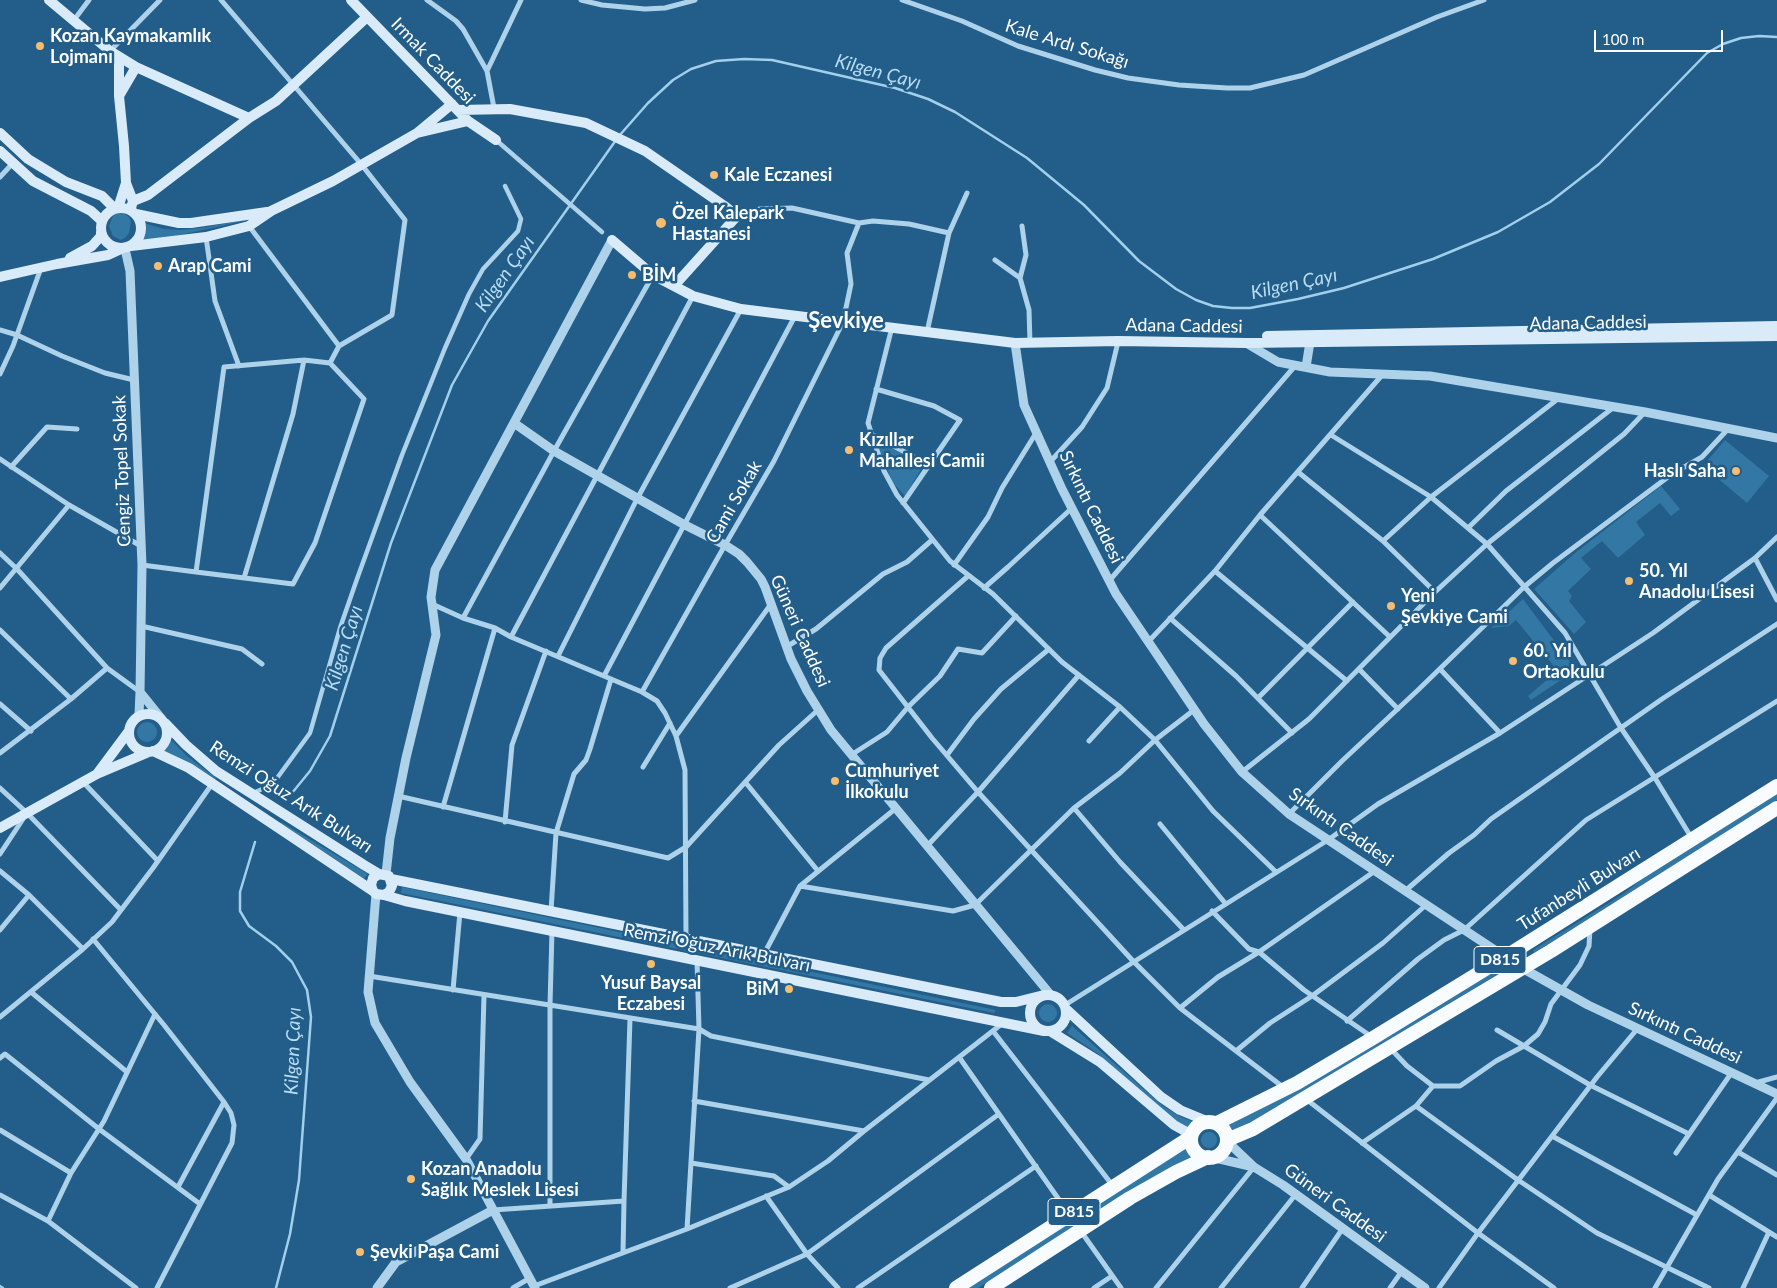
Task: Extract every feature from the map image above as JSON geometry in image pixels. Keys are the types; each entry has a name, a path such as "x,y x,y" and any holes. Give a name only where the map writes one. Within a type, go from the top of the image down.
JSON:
{"highway":[{"name":"Tufanbeyli Bulvarı","path":"956,1288 1192,1136 1196,1128 1202,1123 1213,1122 1286,1089 1505,957 1777,786"},
{"name":"D815","path":"1227,1142 1390,1048 1522,968 1777,808"},
{"path":"1192,1136 1192,1145 1201,1156 1210,1157 1221,1153 1227,1142 1224,1130 1213,1122"},
{"name":"D815","path":"991,1288 1152,1185 1210,1157"}],"main road":[{"path":"49,0 114,54 136,67 249,118"},
{"name":"Irmak Caddesi","path":"351,0 468,121 496,140"},
{"path":"133,208 249,118 276,101 367,17"},
{"path":"0,277 57,264 108,256 136,242 142,231 142,225 133,208 126,183 114,54"},
{"path":"119,96 136,67"},
{"path":"101,232 107,243 112,247 126,248 206,237 249,226 271,211 333,181 417,133 455,107 510,109 586,123 645,151 737,216 674,286"},
{"path":"417,133 468,121"},
{"path":"0,133 28,159 66,182 102,196 117,208"},
{"path":"0,150 33,181 91,211 102,220"},
{"path":"117,208 126,183"},
{"path":"57,264 86,250 97,242 101,236 102,220 107,213 117,208 133,208 178,223 271,211"},
{"name":"Adana Caddesi","path":"612,240 653,275 693,296 741,309 1015,343 1118,341 1246,343 1777,336"},
{"path":"1197,342 1247,336 1777,326"},
{"path":"0,828 98,774 151,752 163,745 168,735 163,721 151,713 139,715 134,719 129,731 98,774"},
{"name":"Remzi Oğuz Arık Bulvarı","path":"163,721 202,759 252,794 385,876 551,912 1001,1002 1016,1002 1047,994"},
{"name":"Remzi Oğuz Arık Bulvarı","path":"129,731 129,737 136,748 151,752 189,768 378,893 405,901 1047,1031"},
{"path":"385,876 391,889 378,893 371,881 385,876"},
{"path":"1047,994 1034,1001 1030,1013 1034,1024 1100,1062 1174,1125 1192,1136"},
{"name":"Güneri Caddesi","path":"1047,994 1062,1000 1066,1007 1161,1097 1180,1110 1213,1122"},
{"path":"1047,1031 1061,1027 1065,1022 1066,1007"}],"street":[{"path":"74,20 89,0"},
{"path":"114,54 160,0"},
{"path":"222,0 362,164 405,220 392,315 339,346 330,363"},
{"path":"427,0 451,17 463,29 487,71 494,108"},
{"path":"487,71 521,0"},
{"path":"581,0 602,5 645,9 665,8 695,0"},
{"name":"Kale Ardı Sokağı","path":"902,0 962,22 1018,46 1095,70 1128,78 1179,85 1250,88 1304,74 1437,17 1484,0"},
{"path":"496,140 602,232"},
{"path":"0,177 13,163"},
{"path":"252,794 272,785 310,733 340,628 402,454 445,348 469,294 483,269 518,231 521,219 505,186"},
{"path":"927,332 949,233 967,193"},
{"path":"737,216 760,209 792,208 859,223 872,221 909,224 949,233"},
{"name":"Cami Sokak","path":"642,692 724,545 774,461 843,322 851,284 847,253 859,223"},
{"path":"249,226 339,346"},
{"path":"1022,226 1026,255 1020,278 1028,310 1030,344"},
{"path":"206,237 215,301 239,366"},
{"path":"385,876 390,838 406,758 436,635 431,597 435,570 612,240"},
{"name":"Cengiz Topel Sokak","path":"126,248 130,272 142,565 139,715"},
{"path":"995,260 1020,278"},
{"path":"0,374 42,268"},
{"path":"463,618 653,275"},
{"path":"511,637 693,296"},
{"path":"558,656 637,499 741,309"},
{"path":"604,676 795,316"},
{"path":"892,327 868,423 884,471 903,503 954,565 994,594 1062,662 1120,707 1155,740 1213,811 1276,872"},
{"path":"0,330 17,335 105,373 134,380"},
{"path":"1050,462 1082,427 1107,388 1118,341"},
{"path":"1306,367 1310,342"},
{"name":"Sırkıntı Caddesi","path":"1015,343 1024,405 1072,508 1109,581 1194,710 1242,772 1289,814 1522,968 1588,1005 1732,1072 1777,1096"},
{"path":"1246,343 1278,362 1330,372 1430,376 1645,412 1777,438"},
{"path":"244,578 293,414 304,360"},
{"path":"142,565 196,572 293,584 315,543 364,399 330,363 304,360 224,368 196,572"},
{"path":"1109,581 1296,365"},
{"path":"1148,642 1215,571 1260,515 1385,373"},
{"path":"876,389 934,406 960,420 903,503"},
{"path":"1383,540 1431,497 1560,398"},
{"path":"1468,528 1506,491 1614,407"},
{"path":"1242,772 1309,719 1435,592 1487,544 1624,434 1645,412"},
{"name":"Güneri Caddesi","path":"514,423 554,451 637,499 739,554 756,572 766,587 786,647 818,710 831,730 1047,994"},
{"path":"11,466 46,427 77,430"},
{"path":"1289,814 1524,587 1672,474 1702,457 1728,428"},
{"path":"954,565 988,517 1002,488 1036,433"},
{"path":"871,434 929,465"},
{"path":"1330,435 1431,497 1487,544 1565,633 1621,728 1655,778 1692,840"},
{"path":"0,459 69,505 141,546"},
{"path":"1298,472 1383,540 1435,592"},
{"path":"0,588 69,505"},
{"path":"984,588 1072,508"},
{"path":"1260,515 1390,637"},
{"path":"1066,1007 1133,961 1328,840 1378,804 1500,733 1653,633 1755,558 1777,537"},
{"path":"786,647 816,629 883,574 907,562 932,540"},
{"path":"0,553 17,569 107,668 140,692 163,721"},
{"path":"1755,558 1777,600"},
{"path":"1215,571 1269,618 1347,681"},
{"path":"968,576 886,648 880,658 879,670 946,756 1133,961 1180,1008 1286,1089"},
{"path":"1258,698 1353,602"},
{"path":"432,604 463,618 495,628 511,637 642,692 657,701 676,736 685,770 686,938"},
{"path":"676,736 772,604"},
{"path":"851,755 887,732 908,707 940,676 958,649 982,653 1016,616"},
{"path":"1170,618 1236,676 1292,733"},
{"path":"1405,891 1491,819 1662,699 1777,624"},
{"path":"141,626 242,649 262,664"},
{"path":"443,807 495,628"},
{"path":"0,630 71,699"},
{"path":"946,756 974,719 1001,689 1049,649"},
{"path":"505,822 512,745 546,651"},
{"path":"0,753 71,699 107,668"},
{"path":"1359,669 1398,709"},
{"path":"1440,669 1500,733"},
{"path":"927,847 978,792 1079,675"},
{"path":"551,912 556,833 574,774 586,760 590,749 611,679"},
{"path":"1348,1021 1418,959 1444,940 1464,930 1586,820 1777,700"},
{"path":"0,704 30,731"},
{"path":"1090,741 1120,707"},
{"path":"398,796 668,858 686,847 779,745 818,710"},
{"path":"800,886 953,911 975,905 1074,808 1120,773 1155,740 1194,710"},
{"path":"643,767 670,723"},
{"path":"83,782 158,861"},
{"path":"746,783 818,871"},
{"path":"0,1017 83,949 112,922 212,784"},
{"path":"0,788 27,813 121,910"},
{"path":"764,954 800,886 895,808"},
{"path":"1074,808 1120,862 1183,930"},
{"path":"0,854 27,813"},
{"path":"1160,824 1225,903"},
{"path":"0,871 29,895 83,949"},
{"path":"1180,1008 1218,977 1259,952 1375,872"},
{"path":"378,893 368,992 374,1023 410,1082 466,1159 533,1284"},
{"path":"0,930 29,895"},
{"path":"1236,1051 1270,1023 1312,996 1383,943 1426,905"},
{"path":"1212,911 1249,949 1259,952 1312,996 1373,1038"},
{"path":"453,990 460,912"},
{"path":"1390,1048 1407,1066 1433,1086 1460,1086 1496,1061 1524,1046 1538,1034 1545,1022 1551,1004 1580,965 1585,955 1589,946 1590,926"},
{"path":"550,1206 552,931"},
{"path":"93,940 155,1014 224,1102 233,1119 234,1137 157,1288"},
{"path":"686,1229 699,1029 697,960"},
{"path":"369,976 699,1029 711,1036 929,1080"},
{"path":"31,992 127,1072"},
{"path":"466,1159 480,1139 484,995"},
{"path":"48,1221 71,1173 99,1129 155,1014"},
{"path":"623,1253 630,1019"},
{"path":"513,1288 533,1284 623,1253 789,1187 828,1161 1003,1022"},
{"path":"1440,1288 1478,1233 1590,1085 1638,1028"},
{"path":"1497,1030 1590,1085 1689,1134"},
{"path":"993,1031 1114,1187"},
{"path":"0,1058 5,1054 99,1129 200,1204"},
{"path":"959,1057 1070,1215"},
{"path":"1676,1153 1732,1072"},
{"path":"1754,1083 1777,1077"},
{"path":"1362,1143 1416,1106 1433,1086"},
{"path":"1655,1288 1709,1195 1777,1096"},
{"path":"1305,1098 1478,1233 1554,1288"},
{"path":"694,1101 864,1131"},
{"path":"178,1187 224,1102"},
{"path":"1416,1106 1518,1180 1597,1233 1709,1288"},
{"path":"730,1288 807,1254 999,1114"},
{"path":"0,1130 71,1173"},
{"path":"1552,1136 1698,1215"},
{"name":"Güneri Caddesi","path":"1227,1142 1254,1167 1296,1194 1425,1288"},
{"path":"1738,1152 1777,1175"},
{"path":"1156,1288 1254,1167 1210,1157"},
{"path":"691,1163 774,1176 789,1187"},
{"path":"858,1288 1036,1166"},
{"path":"0,1194 48,1221 136,1288"},
{"path":"1220,1288 1296,1194"},
{"path":"1709,1195 1777,1236"},
{"path":"766,1196 807,1254 838,1288"},
{"path":"381,1285 396,1262 494,1210 624,1201"},
{"path":"1302,1288 1342,1228"},
{"path":"1080,1230 1121,1288"},
{"path":"1744,1288 1769,1232"},
{"path":"1390,1288 1402,1271"},
{"path":"1094,1288 1112,1276"}],"shaded area":[{"path":"121,211 131,221 129,233 121,240 113,236 109,226 114,213"},
{"path":"247,219 162,239 141,241 144,223 164,229 180,230 208,227"},
{"path":"877,440 923,466 905,496 893,483 882,458"},
{"name":"Haslı Saha","path":"1725,440 1769,476 1747,503 1703,466"},
{"path":"1661,486 1680,509 1671,516 1660,503 1636,522 1645,535 1618,558 1602,541 1581,558 1591,569 1568,591 1572,596 1569,601 1586,622 1574,634 1534,589 1575,553"},
{"path":"1523,599 1576,670 1531,700 1528,696 1555,673 1553,665 1516,620 1509,626 1491,628"},
{"path":"147,722 154,725 157,732 154,739 147,742 140,739 137,732 140,725"},
{"path":"171,740 187,756 216,778 215,780 162,753"},
{"path":"1777,794 1777,800 1534,953 1533,950"},
{"path":"281,822 368,874 364,879 280,824"},
{"path":"402,887 996,1010 994,1013 401,893"},
{"path":"1499,969 1501,972 1234,1134 1229,1125 1279,1098"},
{"path":"1044,1004 1052,1004 1057,1009 1055,1020 1044,1022 1039,1017 1039,1009"},
{"path":"1072,1026 1163,1106 1179,1116 1198,1124 1188,1132 1097,1053 1067,1033"},
{"path":"1209,1132 1217,1140 1209,1148 1201,1140"},
{"path":"1186,1147 1192,1157 1106,1206 978,1288 967,1288"}],"waterway":[{"name":"Kilgen Çayı","path":"619,136 648,103 673,80 691,69 716,61 772,60 895,88 928,99 955,112 1027,158 1084,205 1139,261 1176,289 1196,300 1213,306 1250,308 1344,288 1433,259 1498,232 1550,202 1599,164 1707,53 1723,44 1741,38 1777,37"},
{"name":"Kilgen Çayı","path":"292,793 310,771 330,736 391,543 452,385 488,321 616,140"},
{"name":"Kilgen Çayı","path":"255,842 240,892 240,911 249,926 276,946 292,962 307,990 311,1017 299,1180 290,1234 276,1288"}],"place":[{"name":"Kozan Kaymakamlık Lojmanı","path":"40,46"},
{"name":"Kale Eczanesi","path":"714,175"},
{"name":"Özel Kalepark Hastanesi","path":"661,223"},
{"name":"Arap Cami","path":"158,266"},
{"name":"BİM","path":"632,275"},
{"name":"Kızıllar Mahallesi Camii","path":"849,450"},
{"name":"Haslı Saha","path":"1736,471"},
{"name":"50. Yıl Anadolu Lisesi","path":"1629,581"},
{"name":"Yeni Şevkiye Cami","path":"1391,606"},
{"name":"60. Yıl Ortaokulu","path":"1513,661"},
{"name":"Cumhuriyet İlkokulu","path":"835,781"},
{"name":"Yusuf Baysal Eczabesi","path":"651,964"},
{"name":"BiM","path":"789,989"},
{"name":"Kozan Anadolu Sağlık Meslek Lisesi","path":"411,1179"},
{"name":"Şevki Paşa Cami","path":"360,1252"}],"district":[{"name":"Şevkiye","path":"846,321"}]}
